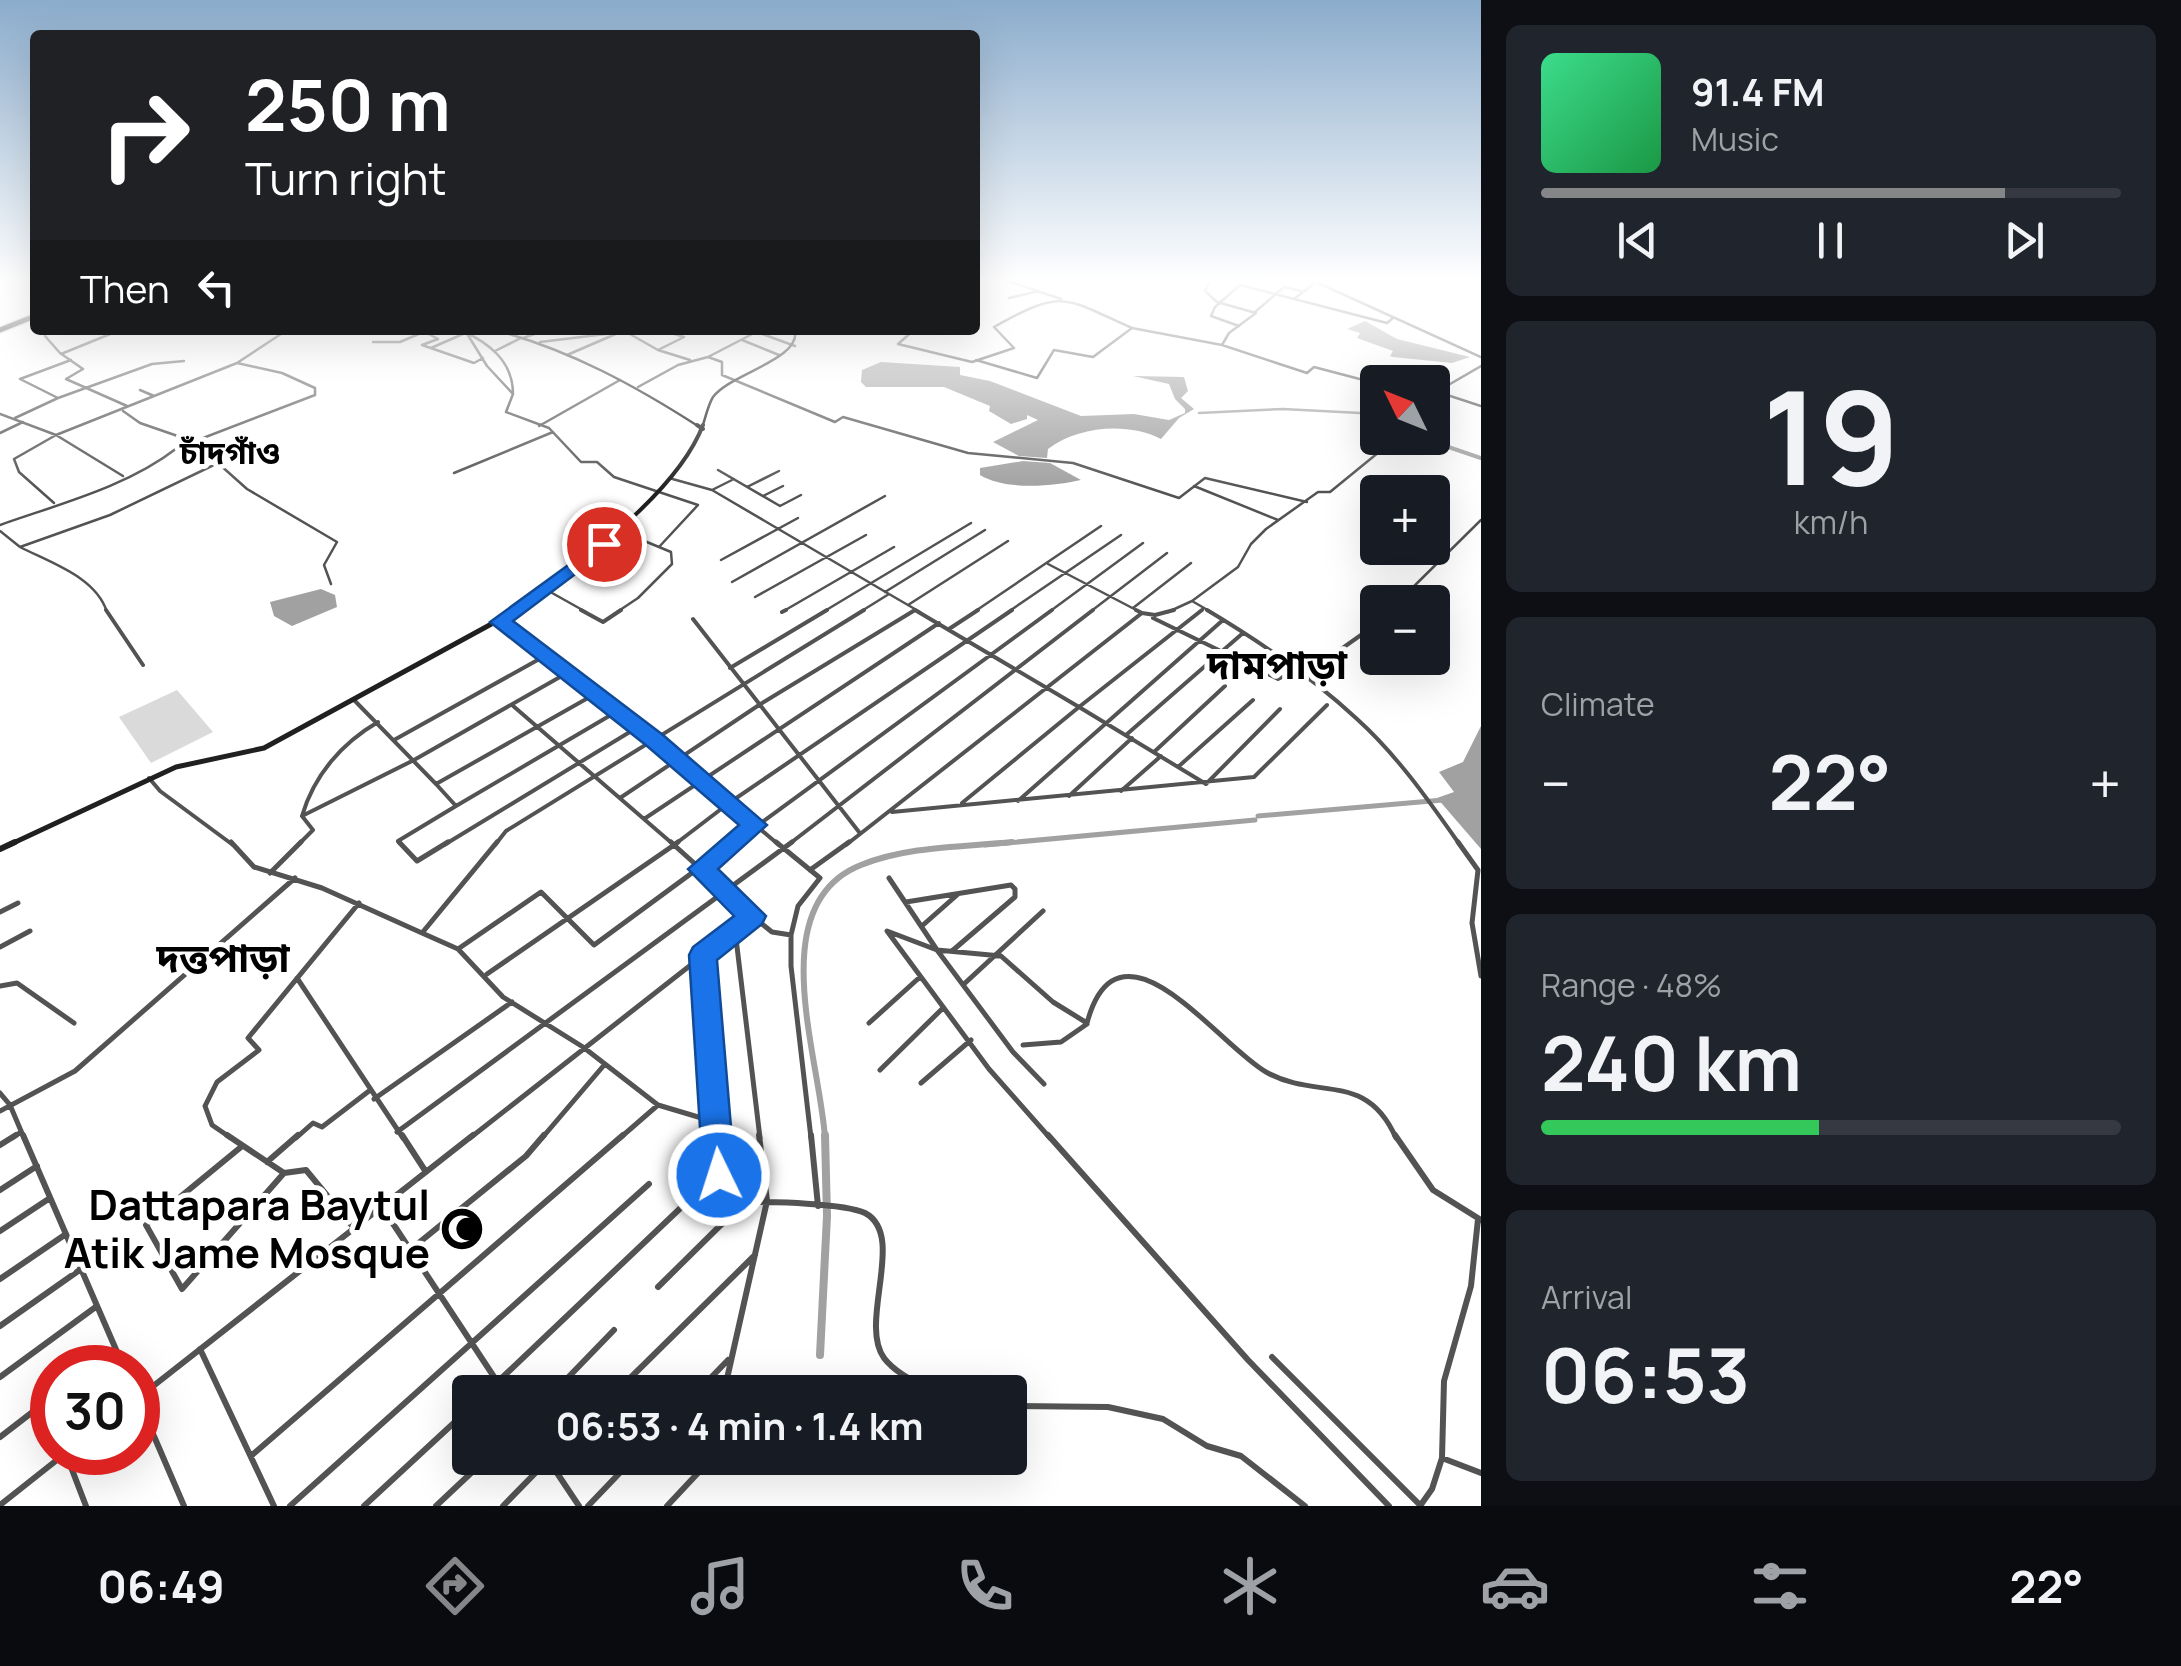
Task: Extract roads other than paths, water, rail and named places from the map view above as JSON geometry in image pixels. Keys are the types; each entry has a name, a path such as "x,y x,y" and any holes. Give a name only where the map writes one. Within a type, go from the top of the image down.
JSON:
{"street":[{"path":"58,350 83,368 66,379 126,405 122,410"},
{"path":"61,354 70,350"},
{"path":"54,503 19,472 14,459 56,435 238,363 253,350"},
{"path":"435,350 474,364 483,358"},
{"path":"477,350 487,368 514,394"},
{"path":"498,350 495,352 512,373 514,394 506,412 552,432 581,462 598,462 614,477 694,501 699,507 658,547"},
{"path":"557,350 638,387 703,428"},
{"path":"567,355 578,350"},
{"path":"659,350 690,360"},
{"path":"638,387 690,360 719,350"},
{"path":"767,350 779,356"},
{"path":"0,848 149,778 210,758 264,748 500,622 620,531 695,446 712,398 788,350"},
{"path":"922,350 958,360 976,360 1036,378 1054,350"},
{"path":"976,360 1007,350"},
{"path":"1056,350 1093,357 1102,350"},
{"path":"1238,350 1307,373 1314,367 1360,379"},
{"path":"708,357 722,362 722,374 835,422 843,417 968,453 1073,463 1179,498 1205,478 1307,502"},
{"path":"58,398 19,380 71,360"},
{"path":"13,419 152,364 184,361"},
{"path":"143,665 107,613 102,596 81,579 20,547 0,528 158,463 178,448 315,394 315,388 282,374 238,363"},
{"path":"1450,383 1481,366"},
{"path":"540,426 620,380"},
{"path":"140,390 154,396"},
{"path":"1450,396 1481,406"},
{"path":"122,410 139,424 184,434 195,442"},
{"path":"0,414 56,435 124,477"},
{"path":"0,433 23,422"},
{"path":"454,473 552,432"},
{"path":"178,448 210,456 248,489 337,542 324,565 331,584"},
{"path":"1150,616 1192,601 1238,567 1251,544 1280,520 1318,492 1330,492 1376,455"},
{"path":"20,547 123,509 218,463"},
{"path":"718,470 780,506 801,496"},
{"path":"747,487 779,471"},
{"path":"668,478 712,490 1206,784"},
{"path":"712,490 734,479"},
{"path":"763,496 783,486"},
{"path":"1194,486 1280,520"},
{"path":"732,582 885,496"},
{"path":"720,560 798,518"},
{"path":"1415,585 1481,520"},
{"path":"730,668 971,523"},
{"path":"949,629 1101,526"},
{"path":"422,933 506,831 744,686 985,530"},
{"path":"544,589 598,622 638,598 672,564 671,552 620,531"},
{"path":"755,597 866,535"},
{"path":"486,976 728,803 1121,535"},
{"path":"908,605 1008,540"},
{"path":"458,949 542,892 594,945 1143,544"},
{"path":"782,612 894,546"},
{"path":"397,1132 726,892 1167,553"},
{"path":"1134,608 1191,563"},
{"path":"1046,564 1269,678 1278,679 1338,647 1360,641"},
{"path":"1192,601 1298,670 1373,734 1470,854 1478,870 1470,908 1471,946 1481,976"},
{"path":"959,806 1204,608"},
{"path":"620,798 758,704 916,610"},
{"path":"810,870 892,812 1142,612"},
{"path":"692,619 860,834"},
{"path":"1018,800 1224,620"},
{"path":"500,622 655,740 820,878 798,906 791,935 790,966 800,1019 818,1206"},
{"path":"644,819 939,623"},
{"path":"1070,796 1244,632"},
{"path":"394,740 545,656"},
{"path":"302,816 414,760 567,673"},
{"path":"1154,752 1225,686"},
{"path":"436,784 595,694"},
{"path":"1178,767 1253,700"},
{"path":"355,701 456,806"},
{"path":"892,812 1206,784 1258,774 1328,705"},
{"path":"512,706 772,932 791,935"},
{"path":"1206,784 1280,710"},
{"path":"618,712 398,841 417,861 638,727"},
{"path":"302,816 309,794 323,773 362,730 378,722"},
{"path":"1121,791 1161,756"},
{"path":"149,778 230,841 254,867 359,903 458,949 503,997 583,1046 658,1105 715,1122"},
{"path":"270,873 314,830 302,816"},
{"path":"0,1111 75,1071 295,878"},
{"path":"889,878 1013,1052 1044,1084"},
{"path":"906,902 1011,885 1016,893 952,951"},
{"path":"923,925 957,895"},
{"path":"0,912 18,902"},
{"path":"284,1174 212,1125 206,1116 208,1096 217,1082 259,1050 248,1038 359,903"},
{"path":"964,984 1043,911"},
{"path":"160,1381 753,916"},
{"path":"727,1375 767,1202 735,930"},
{"path":"1087,1023 1072,1010 1053,1002 1014,965 996,956 937,950 887,930 989,1069 1142,1242 1389,1506"},
{"path":"0,947 30,931"},
{"path":"702,955 721,1202"},
{"path":"297,978 368,1091 426,1172"},
{"path":"869,1023 920,978"},
{"path":"1022,1045 1061,1042 1087,1023 1096,994 1108,981 1134,978 1172,991 1265,1071 1293,1081 1352,1090 1364,1098 1388,1119 1416,1174 1434,1194 1442,1202 1480,1220 1472,1286 1444,1381 1442,1458 1432,1489 1420,1506 1272,1356"},
{"path":"0,986 17,983 74,1023"},
{"path":"374,1099 512,1002"},
{"path":"880,1070 943,1008"},
{"path":"921,1084 971,1040"},
{"path":"410,1250 526,1156 606,1063"},
{"path":"267,1162 313,1123 322,1127 368,1091"},
{"path":"0,1093 10,1105 114,1345"},
{"path":"251,1456 658,1105"},
{"path":"0,1145 22,1132"},
{"path":"243,1146 146,1225 182,1289 284,1174 306,1170 354,1228"},
{"path":"0,1190 36,1166"},
{"path":"290,1506 649,1184"},
{"path":"0,1231 50,1198"},
{"path":"506,1375 690,1200 818,1206 865,1214 880,1225 885,1246 877,1277 874,1327 880,1354 904,1375"},
{"path":"658,1287 743,1203"},
{"path":"382,1207 493,1375"},
{"path":"0,1279 66,1234"},
{"path":"633,1375 755,1254"},
{"path":"0,1326 81,1269"},
{"path":"0,1377 97,1306"},
{"path":"570,1375 614,1330"},
{"path":"200,1349 274,1506"},
{"path":"714,1375 730,1358"},
{"path":"1027,1406 1108,1406 1163,1419 1207,1446 1241,1456 1305,1506"},
{"path":"0,1437 30,1414"},
{"path":"364,1506 452,1425"},
{"path":"160,1450 184,1506"},
{"path":"1442,1458 1481,1473"},
{"path":"0,1505 38,1475"},
{"path":"74,1475 86,1506"},
{"path":"436,1506 469,1475"},
{"path":"503,1506 532,1475"},
{"path":"559,1475 579,1506"},
{"path":"588,1506 618,1475"},
{"path":"668,1506 696,1475"}],"waterway":[{"path":"1199,413 1283,409 1360,413"},
{"path":"1450,447 1481,458"},
{"path":"1258,816 1443,800"},
{"path":"985,845 1255,820"},
{"path":"825,1138 804,986 805,947 813,913 831,885 861,865 917,851 1012,842"},
{"path":"820,1355 827,1216 825,1135"}],"place":[{"name":"Dattapara Baytul Atik Jame Mosque","path":"462,1229"}],"district":[{"name":"চাঁদগাঁও","path":"230,453"},
{"name":"দামপাড়া","path":"1277,665"},
{"name":"দত্তপাড়া","path":"223,958"}]}
